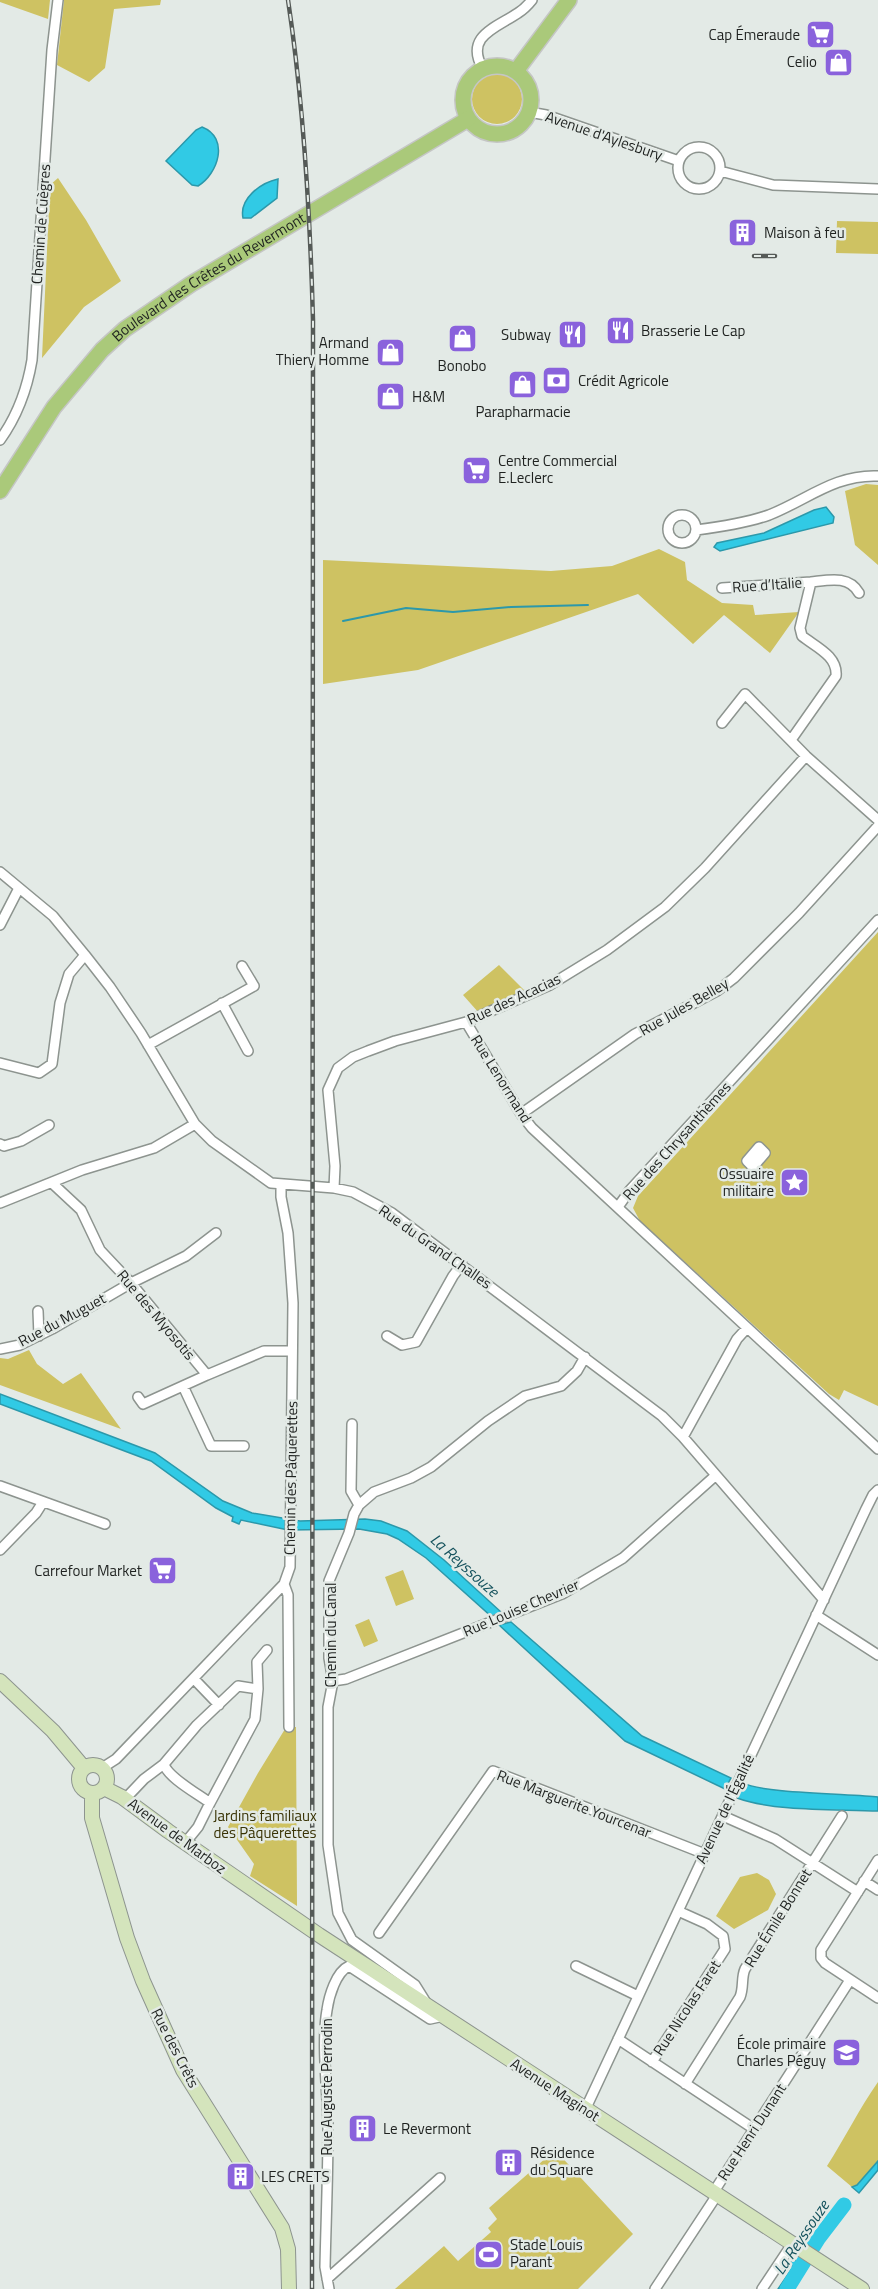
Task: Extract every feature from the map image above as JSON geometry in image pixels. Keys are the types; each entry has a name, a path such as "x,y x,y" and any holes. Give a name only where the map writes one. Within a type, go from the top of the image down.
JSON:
{"main road":[{"path":"516,71 569,0"},
{"path":"494,65 506,66 516,71 530,89 529,112 516,128 506,133 485,132 476,127 468,119 463,96 466,85 473,75 494,65"},
{"name":"Boulevard des Crêtes du Revermont","path":"0,491 59,400 102,350 125,329 191,284 468,119"},
{"path":"1,1684 52,1731 84,1768"},
{"path":"93,1765 102,1768 107,1778 98,1790 87,1791 80,1784 79,1778 84,1768 93,1765"},
{"name":"Avenue de Marboz","path":"98,1790 125,1799 249,1887"},
{"name":"Rue des Crêts","path":"98,1790 92,1818 127,1938 143,1981 183,2070 282,2228 288,2249 290,2289"},
{"name":"Avenue Maginot","path":"249,1887 585,2110 861,2289"}],"street":[{"name":"Chemin de Cuègres","path":"0,440 22,403 32,360 52,50 58,0"},
{"path":"483,69 477,59 479,40 488,31 520,12 532,0"},
{"name":"Avenue d'Aylesbury","path":"529,112 546,115 680,161"},
{"path":"703,147 719,159 718,177 710,186 692,188 679,174 680,161 688,150 703,147"},
{"path":"720,171 773,185 878,189"},
{"path":"696,530 763,517 852,477 878,476"},
{"name":"Rue d’Italie","path":"722,588 842,579 856,588 859,593"},
{"name":"Rue d’Italie","path":"791,740 836,676 837,667 834,660 802,636 800,628 811,592 811,582"},
{"path":"722,723 745,694 806,756 878,820"},
{"name":"Rue des Acacias","path":"334,1188 335,1166 328,1090 338,1068 353,1057 395,1041 466,1022 550,985 607,950 664,907 705,868 806,756"},
{"name":"Rue Jules Belley","path":"521,1114 627,1039 717,991 734,978 799,913 878,826"},
{"name":"Rue du Grand Challes","path":"0,872 53,916 85,955 110,987 148,1045 195,1124 212,1141 271,1183 334,1188 353,1192 392,1213 462,1264 662,1416 683,1437 824,1599"},
{"path":"0,925 20,888"},
{"name":"Rue des Chrysanthèmes","path":"878,920 630,1190 618,1207 878,1449"},
{"path":"0,1063 39,1073 52,1064 60,1003 69,974 85,955"},
{"path":"148,1045 254,986 242,966"},
{"path":"222,1003 248,1051"},
{"name":"Rue Lenormand","path":"466,1022 521,1114 532,1128 618,1207"},
{"path":"0,1203 82,1170 154,1148 195,1124"},
{"path":"0,1144 4,1146 21,1141 49,1125"},
{"name":"Rue des Myosotis","path":"52,1183 81,1210 100,1250 131,1283 207,1375"},
{"name":"Chemin des Pâquerettes","path":"281,1185 293,1304 290,1567 284,1584"},
{"name":"Rue du Muguet","path":"0,1349 20,1345 39,1336 131,1283 186,1256 216,1233"},
{"path":"387,1336 402,1345 416,1342 462,1264"},
{"path":"38,1311 39,1336"},
{"path":"683,1437 737,1339 747,1328"},
{"path":"138,1397 143,1404 264,1351 292,1351"},
{"name":"Chemin du Canal","path":"428,2006 415,1984 352,1940 338,1913 327,1845 328,1707 333,1681 329,1658 329,1581 359,1505 374,1492 411,1478 431,1467 488,1421 525,1396 561,1386 577,1371 585,1357"},
{"path":"183,1386 211,1446 244,1446"},
{"path":"352,1424 351,1491 359,1505"},
{"name":"Rue Louise Chevrier","path":"333,1681 346,1679 562,1594 623,1558 715,1476"},
{"path":"0,1486 105,1524"},
{"name":"Avenue de l'Égalité","path":"585,2110 866,1509 878,1490"},
{"name":"Avenue de l'Égalité","path":"866,1509 878,1500"},
{"path":"0,1550 36,1513 43,1502"},
{"path":"102,1768 116,1760 284,1584 288,1594 289,1727"},
{"path":"816,1616 878,1655"},
{"path":"185,1843 198,1827 255,1719 258,1689 257,1662 267,1650"},
{"path":"194,1679 219,1705"},
{"path":"125,1799 144,1779 164,1764 197,1725 238,1686 258,1689"},
{"path":"164,1764 171,1774 210,1803"},
{"name":"Rue Marguerite Yourcenar","path":"379,1933 493,1771 705,1854"},
{"path":"723,1816 775,1839 858,1892"},
{"name":"Rue Émile Bonnet","path":"685,2084 740,1996 743,1990 742,1975 745,1969 842,1816"},
{"path":"878,1860 821,1950 821,1958 825,1963 878,1998"},
{"path":"864,1881 878,1890"},
{"name":"Rue Nicolas Faret","path":"652,2062 725,1949 723,1936 715,1928 678,1911"},
{"name":"Rue Auguste Perrodin","path":"328,2284 327,2008 337,1980 343,1969 349,1966 430,2019 444,2016"},
{"path":"576,1966 638,1996"},
{"name":"Rue Henri Dunant","path":"655,2289 850,1980"},
{"path":"618,2039 754,2129"},
{"path":"328,2284 440,2178"},
{"path":"762,2289 794,2245"}],"green space":[{"path":"0,0 50,0 48,19 0,2"},
{"path":"64,0 161,0 160,5 114,9 105,68 89,82 57,65"},
{"path":"492,74 502,74 515,81 522,94 522,104 515,117 502,124 492,124 483,120 476,113 472,104 472,94 476,85 483,78"},
{"path":"58,178 86,220 121,281 84,307 42,358 50,185"},
{"path":"837,221 878,222 878,254 836,253"},
{"path":"866,484 878,485 878,565 855,545 845,491"},
{"path":"659,549 685,562 687,580 722,603 753,605 755,615 799,612 770,653 724,615 693,644 638,594 418,670 323,684 323,560 551,571 612,566"},
{"path":"878,932 878,1406 844,1390 839,1400 829,1394 640,1221 633,1208 638,1196"},
{"path":"499,965 525,991 479,1013 463,995"},
{"path":"29,1350 37,1364 63,1384 81,1373 121,1429 0,1385 0,1358 8,1359"},
{"path":"403,1570 414,1599 396,1606 385,1577"},
{"path":"369,1619 378,1641 364,1647 355,1625"},
{"name":"Jardins familiaux des Pâquerettes","path":"296,1727 297,1906 250,1876 254,1864 228,1827 258,1773 285,1729"},
{"path":"757,1873 769,1880 776,1894 768,1910 734,1929 716,1916 740,1877"},
{"path":"878,2082 878,2161 857,2185 852,2187 827,2166"},
{"path":"555,2150 633,2234 578,2289 395,2289 444,2246 458,2261 491,2232 488,2228 497,2219 489,2208"}],"water":[{"path":"202,127 211,132 216,139 218,156 211,173 198,186 192,185 166,161 196,130"},
{"path":"278,179 277,198 251,218 243,218 244,204 252,193 264,184"},
{"path":"826,507 834,517 833,523 720,551 714,547 717,543 764,533 814,510"},
{"path":"0,1394 155,1453 223,1501 252,1513 300,1521 365,1519 381,1521 407,1531 444,1560 501,1612 492,1617 426,1558 387,1534 359,1529 288,1530 241,1520 239,1524 232,1521 233,1517 216,1508 151,1461 0,1404"},
{"path":"511,1622 642,1736 731,1778 725,1789 625,1741 499,1625"},
{"path":"744,1783 786,1791 878,1797 878,1811 769,1806 737,1798"},
{"path":"878,2161 878,2170 859,2193 852,2187 857,2185"},
{"path":"840,2201 847,2207 819,2244 811,2239 840,2207 837,2204"},
{"path":"793,2259 805,2266 791,2289 778,2289 793,2267 790,2264"}],"waterway":[{"path":"343,621 406,608 453,612 511,607 588,605"},
{"name":"La Reyssouze","path":"787,2289 818,2239 844,2205"}],"railway":[{"path":"288,0 305,159 313,320 312,2289"},
{"path":"754,256 775,256"}],"place":[{"name":"Cap Émeraude","path":"821,35"},
{"name":"Celio","path":"838,62"},
{"name":"Maison à feu","path":"743,233"},
{"name":"Brasserie Le Cap","path":"620,331"},
{"name":"Subway","path":"572,335"},
{"name":"Bonobo","path":"462,339"},
{"name":"Armand Thiery Homme","path":"390,352"},
{"name":"Crédit Agricole","path":"557,381"},
{"name":"Parapharmacie","path":"523,385"},
{"name":"H&M","path":"391,397"},
{"name":"Centre Commercial E.Leclerc","path":"477,470"},
{"name":"Ossuaire militaire","path":"795,1183"},
{"name":"Carrefour Market","path":"163,1571"},
{"name":"École primaire Charles Péguy","path":"847,2053"},
{"name":"Le Revermont","path":"362,2129"},
{"name":"Résidence du Square","path":"509,2162"},
{"name":"LES CRETS","path":"240,2177"},
{"name":"Stade Louis Parant","path":"489,2254"}]}
